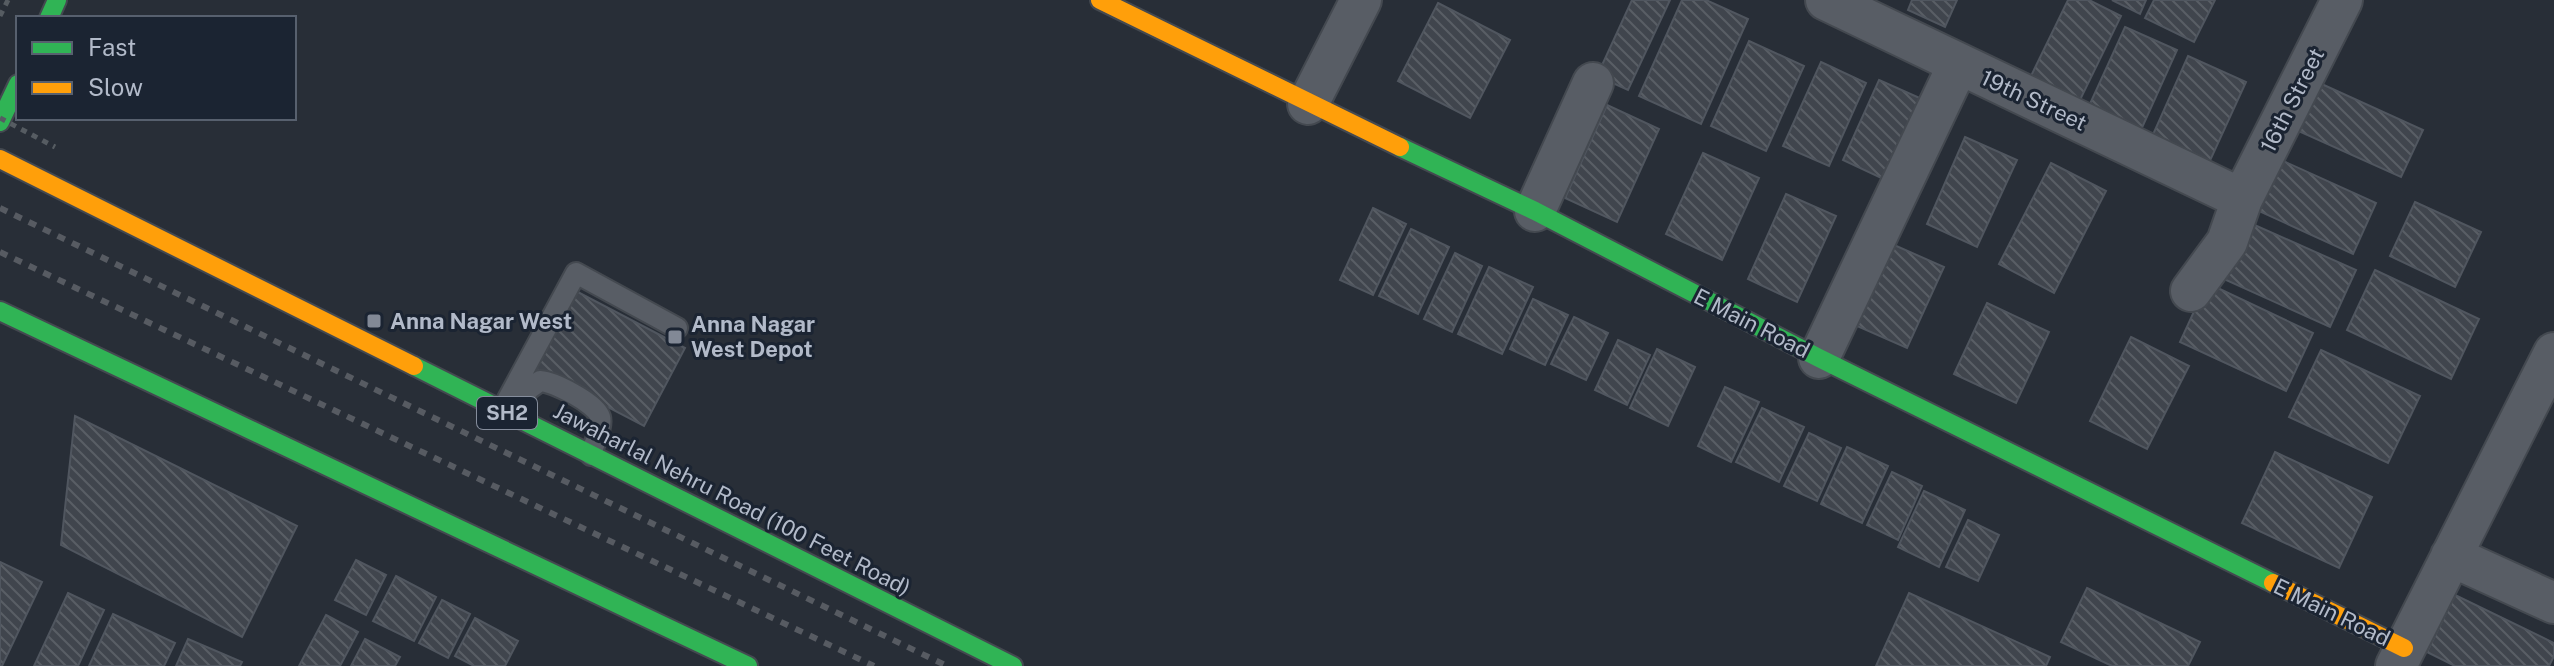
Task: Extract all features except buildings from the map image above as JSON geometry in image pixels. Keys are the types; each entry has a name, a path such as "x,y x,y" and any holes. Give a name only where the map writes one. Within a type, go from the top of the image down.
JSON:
{"main road":[{"name":"E Main Road","path":"1100,0 1308,104 1535,211 2400,657"},
{"path":"0,120 16,88"},
{"name":"Jawaharlal Nehru Road (100 Feet Road)","path":"0,159 591,455 986,660 1013,666"},
{"path":"0,311 748,666"}],"street":[{"path":"1308,104 1361,0"},
{"name":"19th Street","path":"1826,0 2242,199"},
{"name":"16th Street","path":"2191,291 2227,242 2242,199 2342,0"},
{"path":"1819,358 1958,65"},
{"path":"1535,211 1593,83"},
{"name":"E Main Road","path":"2400,657 2554,353"},
{"path":"2451,556 2554,603"}],"lane":[{"path":"506,413 576,273 677,328"},
{"path":"506,413 540,381 558,386 593,407 600,415 591,455"}],"path":[{"path":"0,16 8,0"},
{"path":"0,120 55,147"}],"railway":[{"path":"0,208 947,666"},
{"path":"0,252 874,666"}],"traffic: fast":[{"path":"50,16 57,0"},
{"path":"0,122 16,88"},
{"path":"1400,147 1535,211 1819,358 2273,583"},
{"path":"0,311 748,666"},
{"path":"414,366 1013,666"}],"traffic: slow":[{"path":"1100,0 1400,147"},
{"path":"0,159 414,366"},
{"path":"2273,583 2404,648"}],"place":[{"name":"Anna Nagar West","path":"374,321"},
{"name":"Anna Nagar West Depot","path":"675,337"}]}
